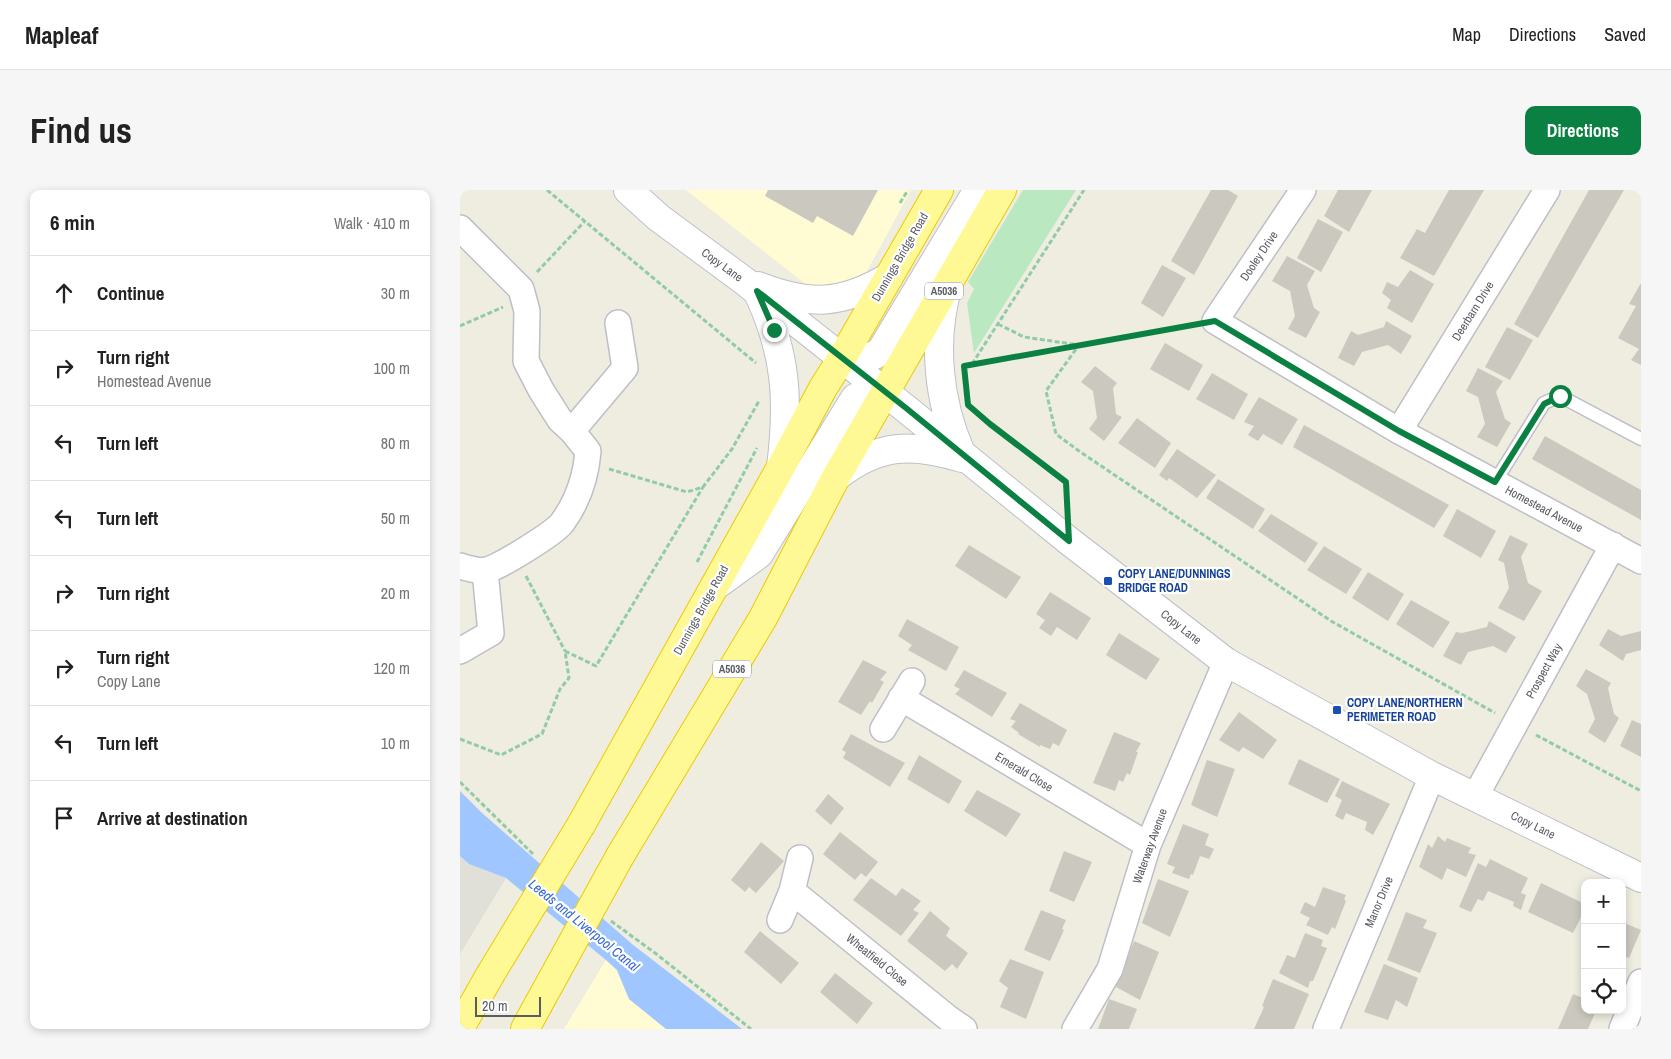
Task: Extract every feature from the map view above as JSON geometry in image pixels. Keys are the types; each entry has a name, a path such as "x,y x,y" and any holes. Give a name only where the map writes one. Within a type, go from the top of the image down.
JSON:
{"highway":[{"name":"Dunnings Bridge Road","path":"460,1028 581,825 781,467 823,388 939,190"},
{"name":"A5036","path":"525,1029 620,856 763,618 836,477 1002,190"}],"main road":[{"name":"Copy Lane","path":"628,190 659,218 886,392 1069,541 1226,662 1432,776 1641,878"},
{"path":"842,358 859,360 875,356 880,351 976,193 980,190"},
{"path":"750,286 825,301 847,297 889,278"},
{"path":"948,284 941,326 940,369 946,408 965,456"},
{"path":"750,286 774,330 779,349 785,386 785,428 781,467"},
{"path":"715,586 759,554 852,402 863,394 874,391 886,392"},
{"path":"836,477 864,458 902,448 930,450 965,456"}],"street":[{"name":"Dooley Drive","path":"1215,321 1303,190"},
{"name":"Deerbarn Drive","path":"1399,431 1548,190"},
{"path":"460,228 522,293 527,311 526,361 560,420 572,431 588,451 586,473 578,495 561,524 516,555 485,571 460,566"},
{"name":"Homestead Avenue","path":"1215,321 1399,431 1641,561"},
{"path":"572,431 625,368 618,323"},
{"name":"Prospect Way","path":"1475,797 1613,545"},
{"path":"460,651 491,633 485,571"},
{"name":"Waterway Avenue","path":"1075,1029 1110,969 1148,846 1226,662"},
{"name":"Emerald Close","path":"883,729 907,690 1148,846"},
{"name":"Manor Drive","path":"1326,1029 1432,776"},
{"path":"780,920 792,891 800,858"},
{"name":"Wheatfield Close","path":"792,891 964,1029"},
{"path":"1622,1029 1641,982"}],"lane":[{"path":"1495,482 1544,404 1560,396 1641,439"}],"path":[{"path":"547,190 761,367"},
{"path":"898,208 908,190"},
{"path":"972,364 1084,190"},
{"path":"460,326 522,293 585,221"},
{"path":"964,366 1215,321"},
{"path":"998,324 1024,337 1079,345"},
{"path":"1079,345 1046,391 1056,434 1331,621 1641,792"},
{"path":"565,651 596,666 703,487 732,449 762,395"},
{"path":"968,405 1066,482 1069,541"},
{"path":"693,570 758,446"},
{"path":"587,462 687,492 703,487"},
{"path":"460,739 501,755 542,734 560,689 569,678 565,651 516,555"}],"shaded area":[{"path":"686,190 911,190 866,273 842,288 813,290"},
{"path":"460,856 469,864 506,878 460,954"},
{"path":"606,960 617,970 629,999 666,1029 564,1029"}],"green space":[{"path":"1023,190 1076,190 974,353 967,303 974,289 968,282"}],"water":[{"name":"Leeds and Liverpool Canal","path":"460,791 482,813 632,944 742,1029 666,1029 629,999 617,970 606,960 506,878 469,864 460,856"}],"building":[{"path":"768,190 878,190 853,236 817,216 813,223 765,196"},
{"path":"1211,190 1228,190 1238,196 1194,275 1171,261"},
{"path":"1338,190 1372,190 1349,232 1324,216"},
{"path":"1449,190 1484,190 1434,276 1400,258 1417,229 1425,233"},
{"path":"1589,190 1624,190 1538,338 1514,324"},
{"path":"1318,219 1343,232 1321,272 1297,258"},
{"path":"1287,256 1315,271 1307,285 1314,308 1320,312 1306,338 1288,329 1295,316 1290,291 1272,281"},
{"path":"1162,265 1186,278 1163,317 1141,303"},
{"path":"1410,270 1434,284 1412,323 1387,308 1391,300 1382,293 1387,282 1398,287"},
{"path":"1641,283 1641,365 1631,360 1639,349 1618,338 1636,306 1629,304"},
{"path":"1386,321 1412,336 1401,354 1388,345 1362,352 1354,366 1338,358 1351,331 1358,335 1384,327"},
{"path":"1507,327 1533,340 1510,380 1485,367"},
{"path":"1165,343 1203,365 1189,391 1150,369"},
{"path":"1095,366 1117,383 1113,388 1116,414 1122,417 1104,441 1089,429 1097,418 1093,391 1081,382"},
{"path":"1478,368 1503,381 1496,392 1505,419 1511,423 1497,447 1477,437 1485,424 1478,397 1466,391"},
{"path":"1212,373 1248,394 1234,420 1196,399"},
{"path":"1259,397 1298,419 1282,445 1263,434 1258,441 1248,435 1254,426 1244,422"},
{"path":"1137,418 1171,443 1155,468 1118,443"},
{"path":"1304,425 1449,505 1434,528 1293,447"},
{"path":"1545,436 1641,490 1641,520 1532,459"},
{"path":"1177,449 1216,475 1197,498 1169,478 1167,481 1159,475"},
{"path":"1218,479 1265,509 1253,529 1206,498"},
{"path":"1457,509 1496,531 1481,558 1443,536"},
{"path":"1271,514 1318,543 1305,563 1258,531"},
{"path":"1510,535 1528,544 1521,557 1528,583 1542,591 1524,621 1498,608 1509,588 1504,563 1498,560"},
{"path":"969,545 1021,577 1006,599 955,566"},
{"path":"1324,546 1362,569 1346,594 1307,570"},
{"path":"1368,572 1404,594 1388,621 1352,598"},
{"path":"1050,592 1091,618 1077,640 1057,627 1051,636 1039,628 1045,620 1036,614"},
{"path":"1411,600 1450,622 1433,648 1396,624"},
{"path":"907,619 959,647 946,671 908,650 912,645 898,636"},
{"path":"1489,621 1516,637 1506,653 1493,646 1468,652 1461,665 1443,656 1456,632 1462,633 1487,627"},
{"path":"1608,629 1621,636 1641,631 1641,650 1626,654 1623,661 1599,645"},
{"path":"1119,633 1160,659 1146,680 1106,655"},
{"path":"863,660 887,672 880,680 884,682 872,703 870,701 861,715 838,702"},
{"path":"1586,669 1611,683 1608,688 1614,714 1619,718 1605,743 1588,732 1595,719 1587,694 1576,686"},
{"path":"964,670 1007,693 992,717 955,694 960,689 954,686"},
{"path":"1020,703 1067,730 1059,746 1053,743 1050,749 1040,745 1040,747 1018,734 1011,727 1016,721 1010,719"},
{"path":"1239,712 1277,740 1263,759 1243,747 1239,752 1219,740"},
{"path":"1632,720 1641,724 1641,757 1620,746"},
{"path":"1114,732 1141,743 1136,752 1138,752 1130,775 1127,773 1123,782 1119,780 1115,791 1093,783"},
{"path":"851,734 905,763 890,787 843,758 846,752 842,750"},
{"path":"919,755 962,781 949,804 907,779"},
{"path":"1299,759 1340,779 1327,803 1288,784"},
{"path":"1207,760 1235,769 1217,817 1191,805"},
{"path":"1342,781 1390,804 1373,835 1365,830 1367,822 1346,813 1343,820 1335,816 1342,800 1335,796"},
{"path":"977,790 1021,814 1006,837 964,811"},
{"path":"828,794 844,808 831,825 815,811"},
{"path":"1183,824 1209,834 1205,845 1214,849 1209,859 1200,856 1193,875 1191,874 1189,879 1172,873 1175,867 1167,864"},
{"path":"840,832 878,862 866,877 861,873 855,880 823,854"},
{"path":"1438,836 1445,842 1447,838 1471,848 1468,853 1476,855 1466,877 1447,868 1442,880 1419,867 1428,844 1432,848"},
{"path":"761,842 784,861 756,893 749,887 745,892 731,880"},
{"path":"1064,851 1092,862 1074,902 1049,891"},
{"path":"1490,859 1528,878 1521,893 1526,895 1521,910 1513,906 1514,902 1488,891 1483,901 1478,899 1471,912 1459,907 1478,863 1486,867"},
{"path":"871,878 896,896 902,888 921,901 913,910 919,913 901,936 853,900"},
{"path":"1158,879 1189,891 1170,937 1142,923"},
{"path":"1541,883 1581,902 1581,917 1573,933 1528,912"},
{"path":"1323,887 1346,895 1344,899 1346,901 1335,929 1332,927 1328,935 1306,925 1310,918 1300,913 1305,902 1315,907"},
{"path":"1041,910 1066,920 1062,929 1064,930 1050,961 1024,950"},
{"path":"930,911 950,928 946,936 968,953 957,969 952,964 945,971 907,941"},
{"path":"1406,912 1427,920 1423,928 1437,933 1420,973 1387,960"},
{"path":"1626,924 1641,930 1629,958 1626,957"},
{"path":"760,931 799,963 781,984 744,952"},
{"path":"1305,933 1323,940 1321,946 1327,948 1313,981 1310,981 1308,988 1279,973 1287,955 1295,958"},
{"path":"1134,941 1159,952 1140,1000 1116,987"},
{"path":"1010,959 1044,972 1026,1019 1000,1007 1008,988 999,981"},
{"path":"1384,964 1418,978 1407,1007 1396,1000 1388,1020 1364,1012"},
{"path":"835,973 873,1003 857,1024 820,992"},
{"path":"1273,979 1309,994 1294,1029 1254,1029 1264,1007 1262,1006"},
{"path":"1573,994 1581,997 1581,1014 1595,1014 1588,1029 1558,1029"},
{"path":"1109,999 1137,1009 1129,1029 1098,1029"}],"place":[{"name":"COPY LANE/DUNNINGS BRIDGE ROAD","path":"1108,581"},
{"name":"COPY LANE/NORTHERN PERIMETER ROAD","path":"1337,710"}],"route":[{"path":"774,330 757,291 906,408 1069,541 1066,482 968,405 964,366 1215,321 1399,431 1495,482 1544,404 1560,396"}]}
